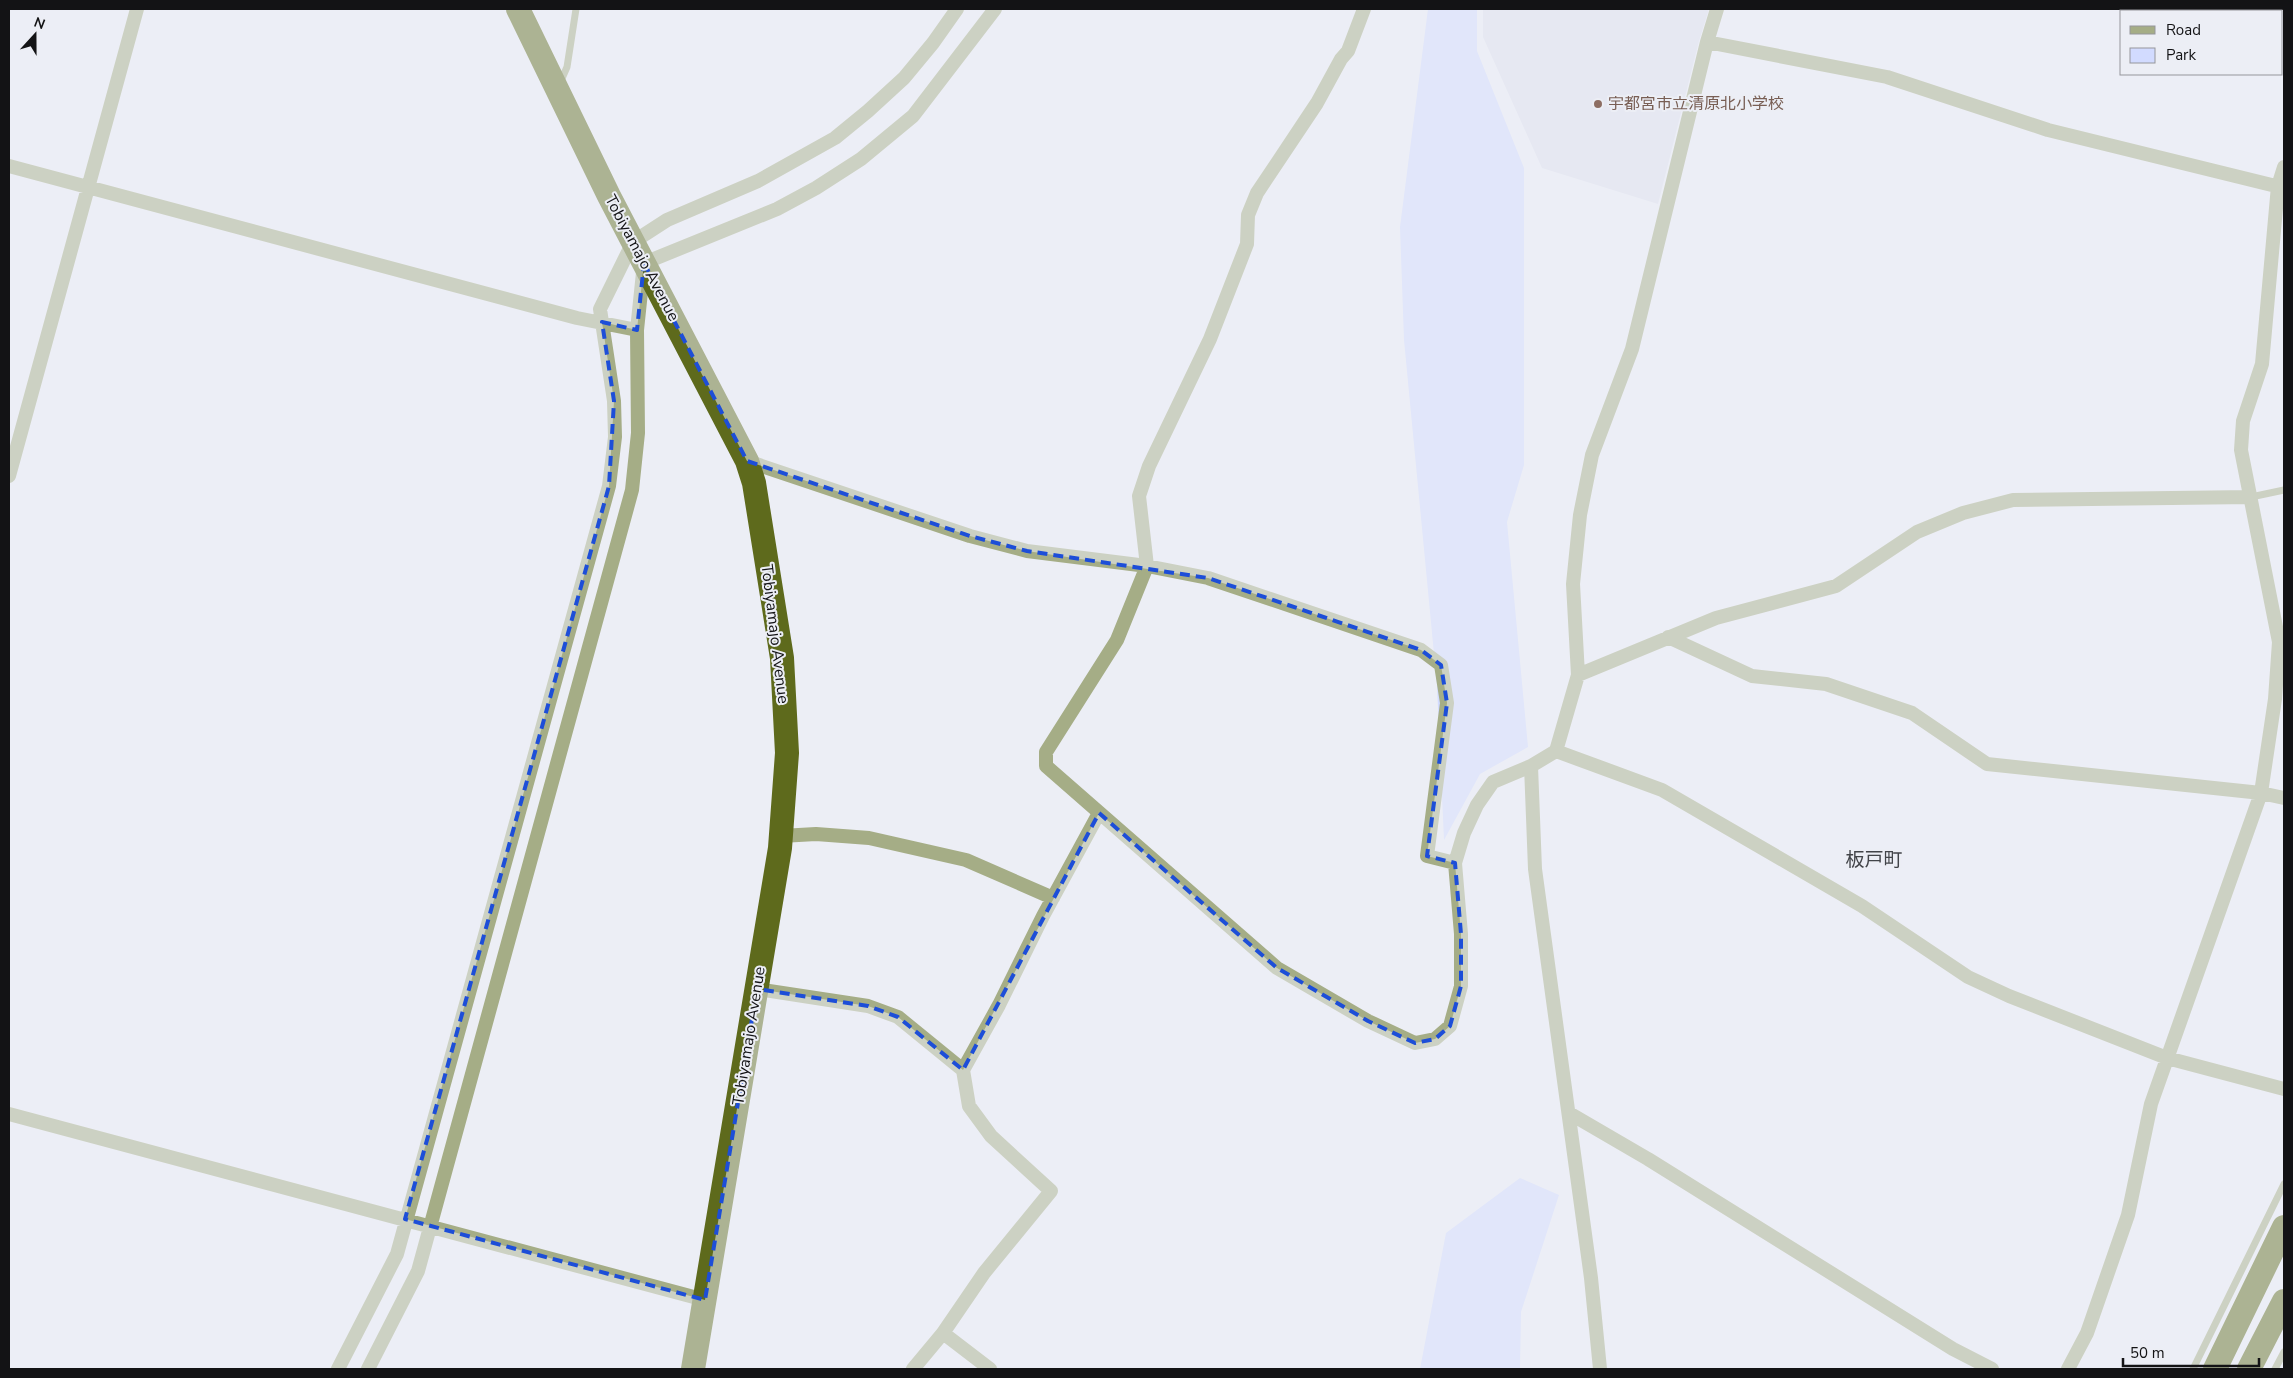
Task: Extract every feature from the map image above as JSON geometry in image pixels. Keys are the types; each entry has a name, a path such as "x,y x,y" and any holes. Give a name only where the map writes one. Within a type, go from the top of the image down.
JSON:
{"highway":[{"name":"Tobiyamajo Avenue","path":"518,9 633,242 747,461 754,483 782,658 788,753 781,836 693,1369"},
{"path":"2215,1369 2284,1227"},
{"path":"2249,1369 2284,1301"}],"street":[{"path":"9,476 136,9"},
{"path":"338,1369 396,1254 609,486 615,437 614,401 600,309 633,242 667,220 758,181 835,138 904,78 933,43 957,9"},
{"path":"368,1369 418,1271 632,490 638,433 637,330 644,263 777,210 861,159 913,116 995,9"},
{"path":"1364,9 1348,50 1317,103 1257,193 1248,215 1247,244 1210,339 1149,466 1139,496 1146,566 1116,640 1046,752 1046,766 1277,968 1368,1021 1415,1043 1435,1039 1450,1026 1461,986 1461,934 1455,863 1464,833 1477,805 1493,782 1531,766 1556,751 1578,675 1573,584 1580,515 1592,455 1632,349 1707,42 1717,9"},
{"path":"1707,42 1887,77 2048,130 2281,187"},
{"path":"9,166 567,315 637,330"},
{"path":"2068,1369 2087,1332 2128,1215 2151,1104 2261,793 2274,699 2279,642 2241,450 2243,421 2262,364 2284,167"},
{"path":"747,461 970,536 1027,550 1146,566 1208,578 1421,650 1441,665 1448,703 1428,856 1455,863"},
{"path":"1578,675 1716,618 1768,602 1836,586 1917,532 1963,513 2014,500 2251,497"},
{"path":"1668,638 1752,676 1826,684 1912,713 1987,764 2261,793 2284,798"},
{"path":"1556,751 1662,790 1862,906 1968,976 2009,996 2167,1058 2284,1089"},
{"path":"1531,766 1535,869 1591,1278 1600,1369"},
{"path":"913,1369 944,1333 984,1273 1051,1191 991,1136 969,1106 963,1070 999,1006 1053,898 1099,813"},
{"path":"781,836 816,834 868,838 966,860 1053,898"},
{"path":"756,989 868,1006 898,1017 963,1070"},
{"path":"1569,1113 1648,1159 1953,1349 1992,1369"},
{"path":"9,1114 705,1300"},
{"path":"944,1333 990,1369"}],"lane":[{"path":"556,88 567,67 576,9"},
{"path":"2251,497 2284,490"},
{"path":"2193,1369 2284,1184"},
{"path":"2275,1369 2284,1352"}],"highlighted area":[{"path":"644,263 747,461 970,536 1027,551 1208,578 1421,650 1441,665 1447,703 1427,856 1455,863 1461,934 1461,986 1450,1026 1435,1039 1415,1043 1368,1021 1277,968 1099,813 963,1070 898,1017 868,1006 757,989 705,1300 405,1219 609,486 614,401 602,322 637,330"}],"shaded area":[{"name":"宇都宮市立清原北小学校","path":"1483,9 1709,9 1699,41 1658,204 1542,168 1483,37"}],"green space":[{"path":"1428,9 1477,9 1477,51 1524,168 1524,465 1507,522 1528,747 1480,774 1444,840 1437,685 1404,340 1400,227"},
{"path":"1520,1178 1559,1195 1521,1312 1520,1369 1420,1369 1446,1233"}],"place":[{"name":"宇都宮市立清原北小学校","path":"1598,104"}],"district":[{"name":"板戸町","path":"1874,860"}]}
